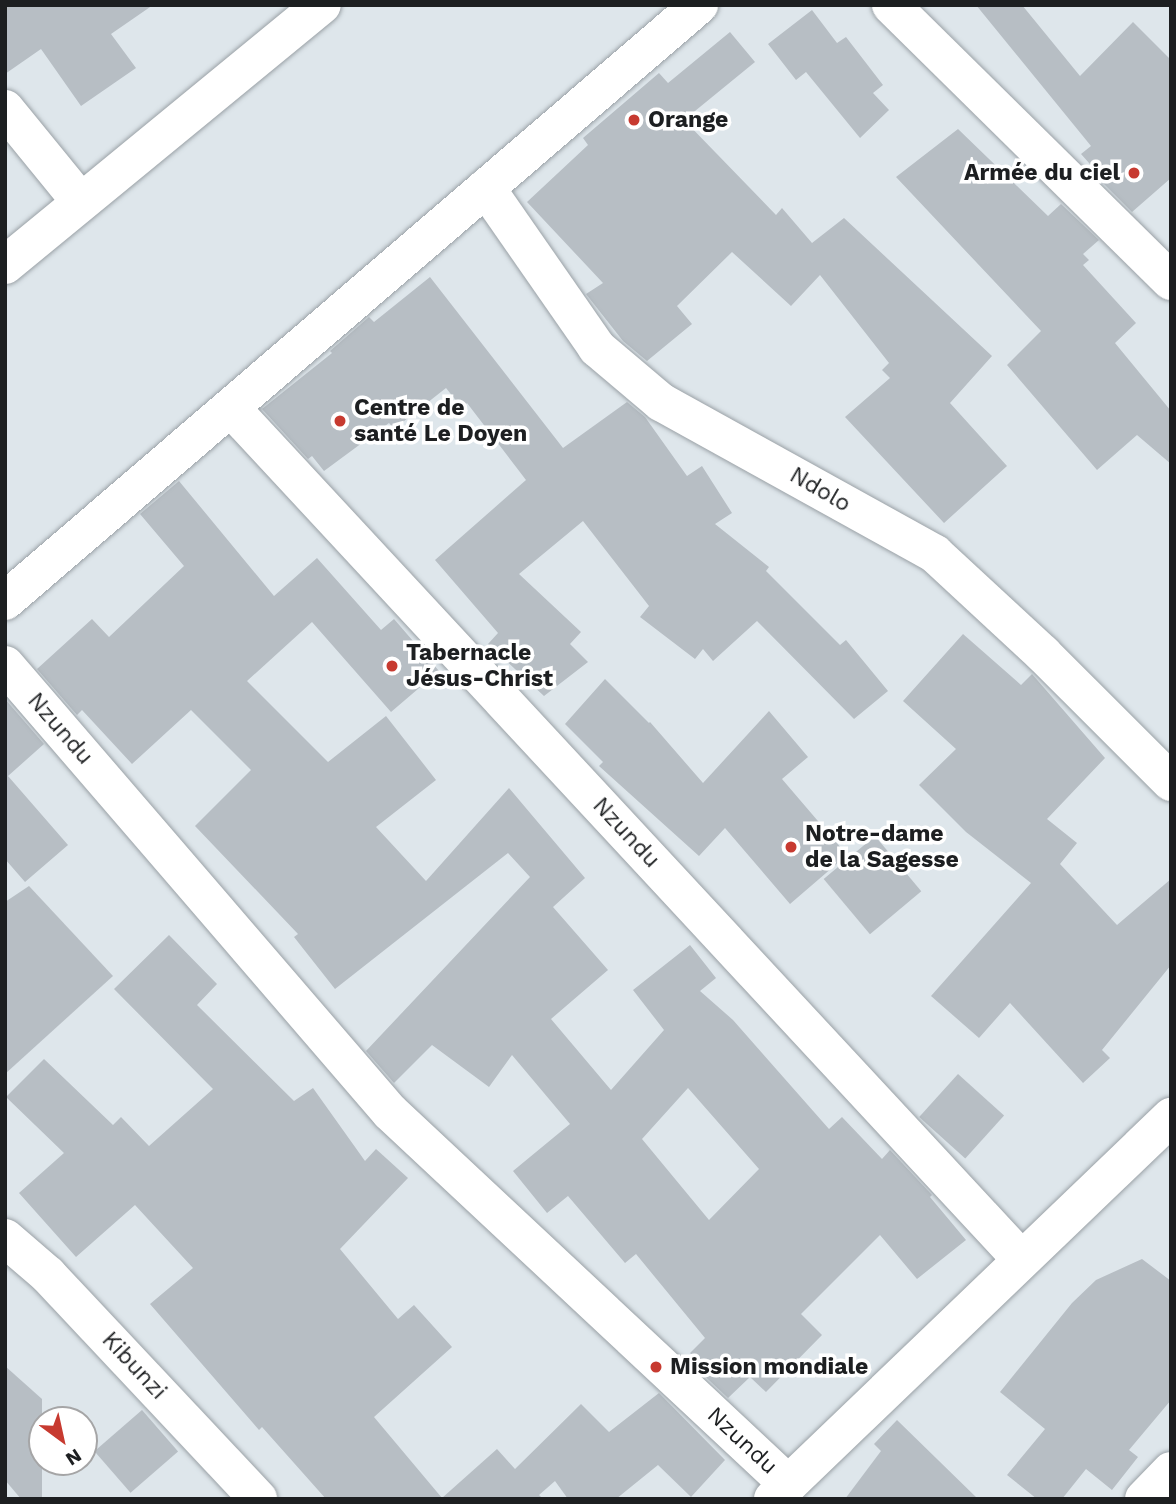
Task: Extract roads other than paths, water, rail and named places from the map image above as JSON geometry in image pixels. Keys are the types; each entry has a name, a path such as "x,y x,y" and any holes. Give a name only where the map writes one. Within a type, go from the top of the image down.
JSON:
{"street":[{"path":"5,265 322,5"},
{"path":"5,601 699,5"},
{"path":"891,5 1171,281"},
{"path":"5,109 80,201"},
{"name":"Ndolo","path":"486,188 597,348 661,402 935,554 1043,654 1171,782"},
{"name":"Nzundu","path":"231,408 1021,1259"},
{"name":"Nzundu","path":"5,665 390,1112 781,1492"},
{"path":"781,1492 1171,1117"},
{"name":"Kibunzi","path":"5,1238 48,1275 258,1499"},
{"path":"1144,1499 1171,1471"}],"place":[{"name":"Orange","path":"634,120"},
{"name":"Armée du ciel","path":"1134,173"},
{"name":"Centre de santé Le Doyen","path":"340,421"},
{"name":"Tabernacle Jésus-Christ","path":"392,666"},
{"name":"Notre-dame de la Sagesse","path":"791,847"},
{"name":"Mission mondiale","path":"656,1367"}]}
